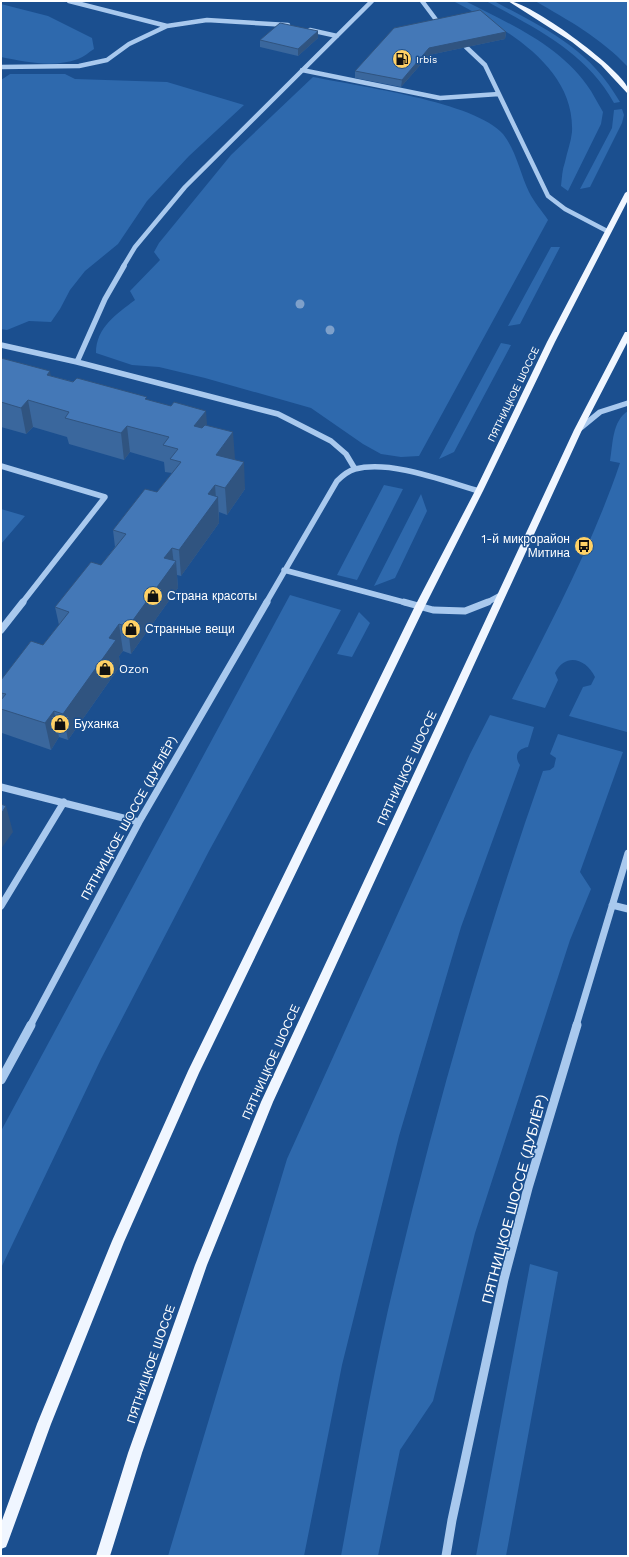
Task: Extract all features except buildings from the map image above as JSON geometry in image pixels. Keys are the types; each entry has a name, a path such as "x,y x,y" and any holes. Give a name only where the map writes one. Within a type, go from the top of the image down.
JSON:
{"main road":[{"path":"511,1 564,32 584,46 618,79 628,92"},
{"name":"ПЯТНИЦКОЕ ШОССЕ","path":"1,1542 44,1424 115,1248 194,1071 420,606 628,193"},
{"name":"ПЯТНИЦКОЕ ШОССЕ","path":"103,1556 135,1454 201,1265 264,1110 578,430 628,334"}],"street":[{"path":"69,1 167,26"},
{"path":"77,362 105,299 135,247 185,187 372,1"},
{"path":"422,1 440,25"},
{"path":"1,67 79,66 107,60 129,44 167,26 207,20 257,22 296,27"},
{"path":"303,28 337,36"},
{"path":"466,47 485,65 548,196 565,209 608,231"},
{"path":"302,70 440,98 499,94"},
{"path":"1,345 77,362 278,414 330,441 346,454 355,469"},
{"path":"578,430 600,412 628,403"},
{"path":"1,466 105,497 1,630"},
{"name":"ПЯТНИЦКОЕ ШОССЕ (ДУБЛЁР)","path":"1,1080 139,822 332,487 341,477 355,469 371,467 388,468 479,491"},
{"path":"284,570 439,610 465,611 491,601 501,595"},
{"path":"1,787 139,822"},
{"path":"1,906 64,802"},
{"name":"ПЯТНИЦКОЕ ШОССЕ (ДУБЛЁР)","path":"446,1556 452,1520 504,1279 528,1188 628,853"},
{"path":"612,905 628,910"}],"shaded area":[{"path":"453,1 465,1 500,18 534,38 565,61 579,75 591,91 603,112 601,124 568,191 561,186 563,168 572,132 570,109 562,87 549,69 533,52 514,37"},
{"path":"486,1 494,1 532,21 565,42 594,67 608,83 620,102 614,103 589,69 574,55 541,32"},
{"path":"535,1 628,1 628,67 595,38"},
{"path":"1,4 48,16 92,38 94,49 84,56 69,62 49,64 20,61 1,57"},
{"path":"10,74 65,74 75,79 167,82 244,105 189,156 147,201 118,244 85,271 70,290 51,322 29,321 7,330 1,329 1,80"},
{"path":"313,77 443,104 468,113 489,123 503,134 507,140 515,154 529,192 548,220 419,456 401,457 381,454 363,444 311,408 205,378 159,367 132,365 96,353 97,344 104,328 115,316 135,300 130,291 160,260 154,252 159,243 231,155"},
{"path":"622,109 624,115 622,123 590,187 580,189 612,128 614,110"},
{"path":"551,247 560,247 520,324 508,326"},
{"path":"501,343 511,345 454,452 439,459"},
{"path":"628,411 627,732 569,716 583,687 591,685 595,677 586,666 576,660 565,662 555,673 558,680 545,708 512,699 556,612 597,524 620,463 610,461 614,433 619,421"},
{"path":"384,485 403,489 357,580 337,575"},
{"path":"421,494 427,511 395,578 374,586"},
{"path":"1,509 25,516 1,544"},
{"path":"290,595 341,610 209,851 101,1059 1,1268 1,1131"},
{"path":"359,612 370,623 352,657 337,654"},
{"path":"490,715 534,727 528,747 521,749 517,756 520,765 461,927 399,1136 342,1365 304,1556 168,1556 287,1159 470,754"},
{"path":"558,734 623,752 580,872 591,889 570,940 475,1233 433,1401 400,1450 378,1556 341,1556 380,1349 395,1280 427,1152 462,1024 521,834 543,771 550,770 554,767 556,758 550,754"},
{"path":"530,1264 558,1272 506,1556 476,1556"}],"place":[{"name":"Irbis","path":"402,59"},
{"name":"1-й микрорайон Митина","path":"584,546"},
{"name":"Страна красоты","path":"153,596"},
{"name":"Странные вещи","path":"131,629"},
{"name":"Ozon","path":"105,669"},
{"name":"Буханка","path":"60,724"}]}
